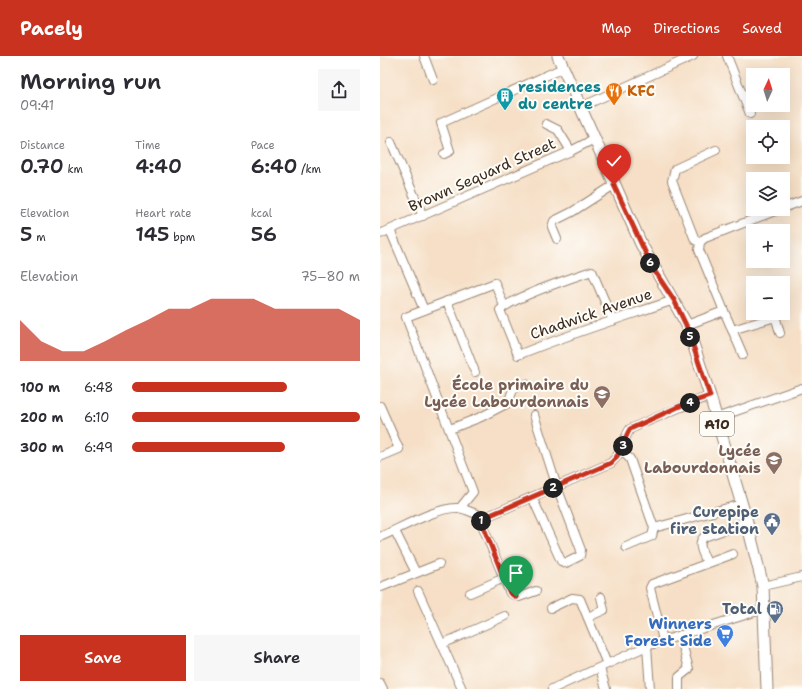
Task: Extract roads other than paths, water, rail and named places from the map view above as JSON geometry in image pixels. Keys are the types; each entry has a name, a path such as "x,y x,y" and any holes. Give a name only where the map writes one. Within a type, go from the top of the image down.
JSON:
{"main road":[{"name":"A10","path":"558,56 614,185 653,269 674,300 686,325 710,396 742,504 763,586 767,689"}],"street":[{"path":"424,56 433,80"},
{"path":"581,107 693,56"},
{"path":"727,56 750,114"},
{"path":"444,154 450,151 441,123 563,68"},
{"path":"546,124 558,130 571,151"},
{"name":"Brown Sequard Street","path":"380,234 571,151 594,139"},
{"path":"391,142 423,216"},
{"path":"716,150 675,169 673,175 672,181 695,240 702,240 762,216"},
{"path":"557,239 552,227 554,221 572,212 614,185"},
{"path":"790,205 802,201"},
{"path":"390,230 424,310"},
{"path":"702,240 699,250 743,355"},
{"path":"460,508 473,492 406,317 495,283 504,306 592,271 613,321"},
{"name":"Chadwick Avenue","path":"504,306 500,310 518,355 567,335 674,300"},
{"path":"447,301 475,372"},
{"path":"686,325 724,310"},
{"path":"732,330 772,318 776,319 780,333"},
{"path":"450,429 508,403 514,387 526,384"},
{"path":"716,418 802,388"},
{"path":"380,537 439,511 450,508 460,508 479,516 488,516 532,498 611,463 620,455 630,429 680,406 710,396"},
{"path":"380,406 399,449 380,457"},
{"path":"532,498 561,562 566,563 580,556 581,550 557,487 534,415"},
{"path":"622,450 630,459 654,528 652,536 626,547"},
{"path":"654,528 742,504"},
{"path":"479,516 510,593 516,597 536,591"},
{"path":"707,564 700,544 701,540 704,537 747,522"},
{"path":"395,531 416,573"},
{"path":"663,640 650,588 652,584 733,554"},
{"path":"381,587 439,564"},
{"path":"763,586 802,577"},
{"path":"470,593 504,578"},
{"path":"418,591 462,689"},
{"path":"588,617 604,610 601,596"},
{"path":"551,608 572,598 577,598 582,601 603,666 606,689"},
{"path":"552,689 647,646 764,608"},
{"path":"442,644 505,616"},
{"path":"679,689 679,677 689,669 680,635"},
{"path":"647,646 650,689"},
{"path":"380,683 383,689"}],"place":[{"name":"KFC","path":"614,106"},
{"name":"residences du centre","path":"505,111"},
{"name":"École primaire du Lycée Labourdonnais","path":"602,409"},
{"name":"Lycée Labourdonnais","path":"774,475"},
{"name":"Curepipe fire station","path":"772,536"},
{"name":"Total","path":"775,624"},
{"name":"Winners Forest Side","path":"725,648"}]}
